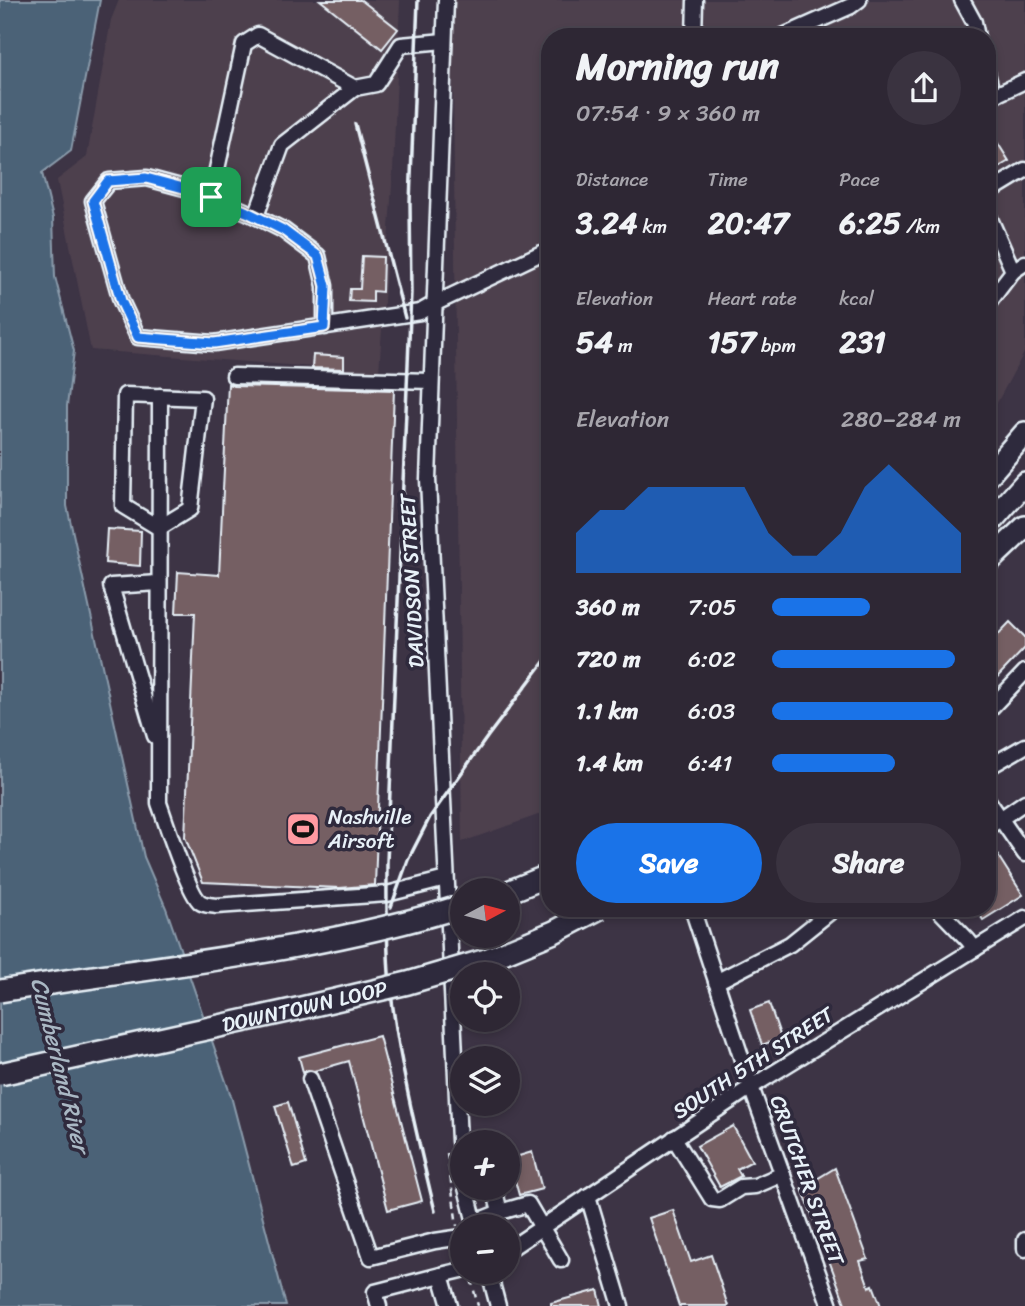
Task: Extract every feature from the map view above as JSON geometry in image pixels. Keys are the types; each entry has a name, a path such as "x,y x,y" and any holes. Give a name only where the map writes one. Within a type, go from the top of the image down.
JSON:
{"highway":[{"path":"996,467 1025,433"},
{"path":"996,516 1025,483"},
{"path":"996,554 1025,527"},
{"path":"520,887 541,879"},
{"path":"0,991 277,949 359,933 450,909"},
{"name":"DOWNTOWN LOOP","path":"0,1074 408,983 486,960 583,917"}],"street":[{"name":"DAVIDSON STREET","path":"446,0 428,479 458,1130"},
{"path":"694,28 695,0"},
{"path":"801,28 859,0"},
{"path":"962,0 975,28"},
{"path":"211,197 244,44 258,35 355,88"},
{"path":"256,216 282,145 355,88 376,84 401,45 444,41"},
{"path":"996,94 1025,82"},
{"path":"996,188 1025,170"},
{"path":"324,327 326,286 318,256 283,230 211,197 146,178 108,181 93,201 121,301 138,337 214,343 324,327 420,312 541,253"},
{"path":"996,227 1019,267 996,294"},
{"path":"234,376 432,382"},
{"path":"125,395 203,398 190,509 159,528 123,506 125,395"},
{"path":"160,396 159,803 197,899 202,904 216,906 387,894 446,879"},
{"path":"159,583 111,586 160,755"},
{"path":"996,703 1025,672"},
{"path":"996,763 1025,746"},
{"path":"996,821 1025,802"},
{"path":"996,812 1025,854"},
{"name":"CRUTCHER STREET","path":"695,917 751,1087 830,1306"},
{"path":"716,982 790,944 824,917"},
{"path":"946,917 975,949"},
{"name":"SOUTH 5TH STREET","path":"520,1242 751,1087 1025,918"},
{"path":"310,1079 371,1257 450,1239"},
{"path":"674,1138 712,1199 720,1200 741,1187 755,1186 783,1174"},
{"path":"588,1196 621,1306"},
{"path":"497,1200 500,1212"},
{"path":"496,1214 528,1204 561,1260"},
{"path":"1025,1240 1025,1249"},
{"path":"379,1306 375,1292 450,1273"},
{"path":"441,1275 447,1305"},
{"path":"492,1284 498,1306"}],"path":[{"path":"472,1284 478,1306"}],"shaded area":[{"path":"119,0 400,0 393,170 379,372 91,350 57,180 87,157 111,20"},
{"path":"452,0 1025,0 1025,351 996,404 996,28 541,28 541,814 462,842"}],"water":[{"name":"Cumberland River","path":"0,0 100,0 71,151 42,173 53,218 55,277 74,351 67,406 67,506 144,857 166,908 231,1096 286,1306 0,1306"}],"building":[{"path":"320,0 361,0 398,29 382,49"},
{"path":"996,140 1009,161 996,169"},
{"path":"362,256 383,257 382,292 373,291 373,302 349,301 350,289 360,289"},
{"path":"313,355 344,357 344,369 312,368"},
{"path":"228,384 394,390 375,885 340,888 203,882 185,837 195,613 176,613 178,572 219,575"},
{"path":"107,529 141,531 140,566 105,563"},
{"path":"1010,622 1025,637 1025,648 996,679 996,637"},
{"path":"996,853 1023,895 996,912"},
{"path":"769,1003 781,1038 762,1045 750,1010"},
{"path":"379,1036 422,1201 388,1210 349,1061 303,1072 299,1057"},
{"path":"288,1102 306,1164 294,1168 275,1106"},
{"path":"733,1126 752,1161 737,1169 741,1176 720,1187 697,1146"},
{"path":"532,1152 542,1189 520,1195 520,1156"},
{"path":"835,1168 868,1259 860,1261 869,1287 873,1285 881,1306 846,1306 802,1188"},
{"path":"673,1210 691,1262 711,1255 728,1306 679,1306 649,1218"},
{"path":"598,1290 602,1306 551,1306 551,1303"}],"railway":[{"path":"418,0 410,202 411,293 387,862 387,923 390,985 398,1042 435,1211"},
{"path":"355,124 405,318"},
{"path":"391,907 408,860 430,817 541,666"}],"place":[{"name":"Nashville Airsoft","path":"303,829"}],"route":[{"path":"146,178 211,197 283,230 318,256 326,286 324,327 214,343 138,337 121,301 93,201 108,181 146,178"}]}
